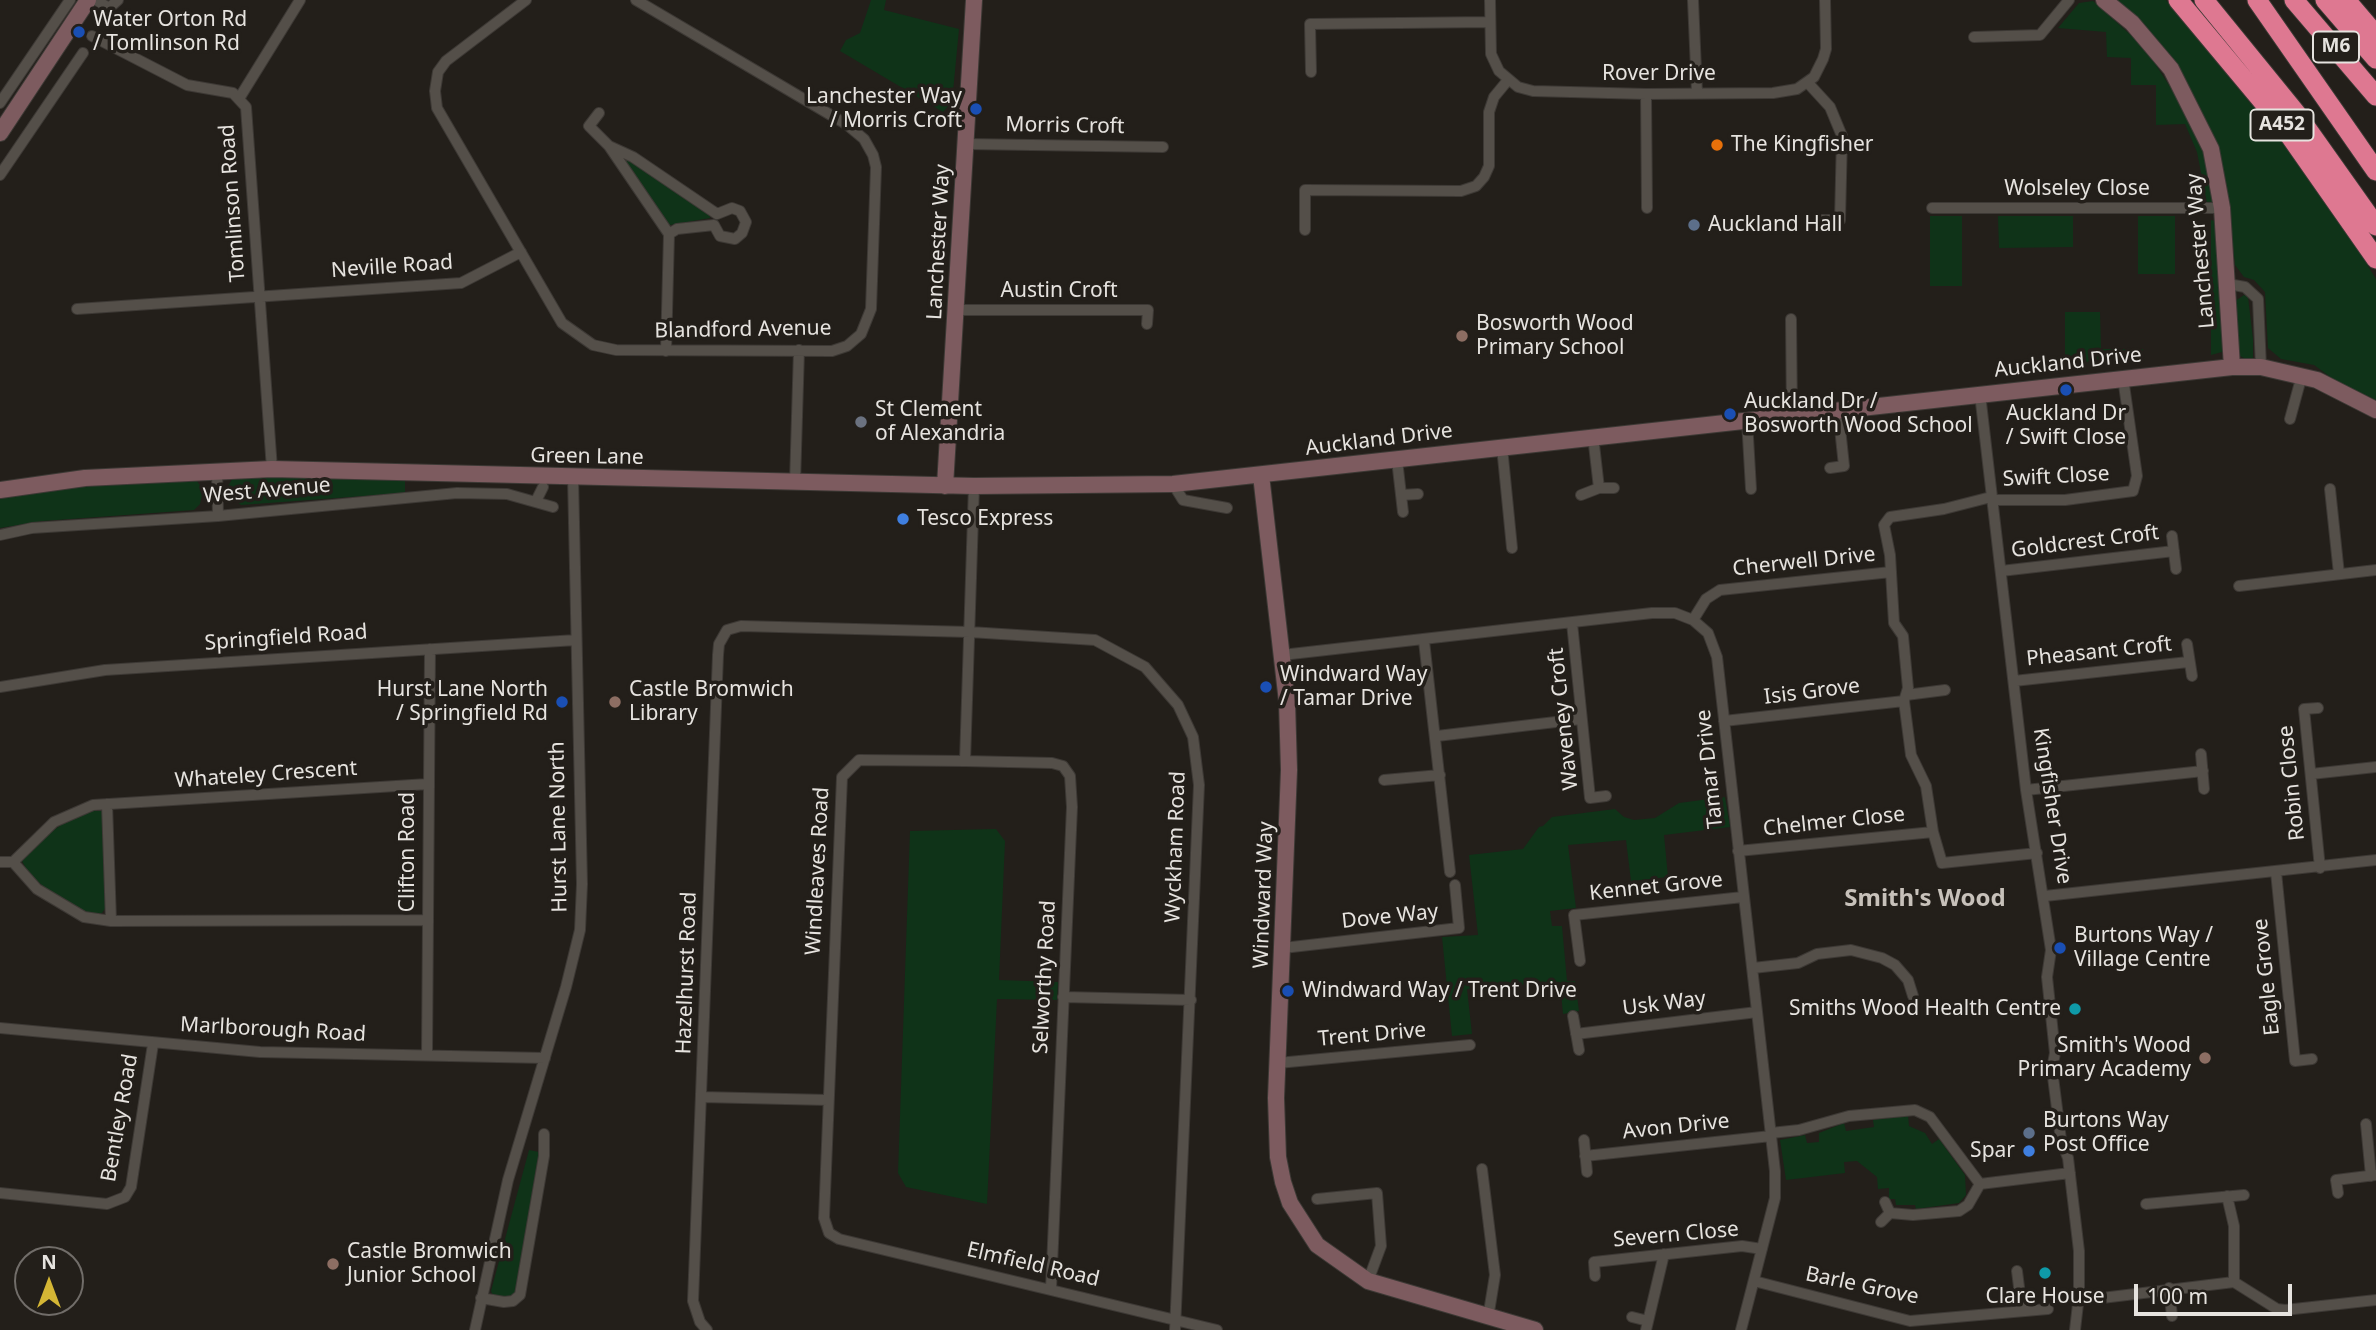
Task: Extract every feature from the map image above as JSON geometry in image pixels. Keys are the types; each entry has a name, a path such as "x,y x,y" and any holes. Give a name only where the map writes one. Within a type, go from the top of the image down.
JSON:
{"highway":[{"name":"A452","path":"2178,0 2283,126 2376,258"},
{"name":"A452","path":"2204,0 2296,113 2376,226"},
{"path":"2257,0 2376,171"},
{"name":"M6","path":"2294,0 2376,96"},
{"name":"M6","path":"2325,0 2376,59"},
{"path":"2346,0 2376,35"}],"street":[{"path":"85,0 109,8 118,0"},
{"path":"0,133 85,0"},
{"path":"0,103 85,0"},
{"path":"240,97 300,0"},
{"name":"Blandford Avenue","path":"526,0 446,61 438,72 435,90 437,108 562,323 578,337 603,348 666,351 832,351 847,346 866,325 871,309 876,207 873,155 864,139 846,124 636,0"},
{"name":"Lanchester Way","path":"945,486 974,0"},
{"path":"1305,230 1305,190 1461,191 1476,186 1484,177 1489,166 1489,112 1494,97 1508,80 1499,71 1491,54 1490,0"},
{"path":"1693,0 1697,93"},
{"path":"1821,220 1840,220 1842,136 1830,107 1808,83 1814,77 1826,49 1825,0"},
{"path":"1974,37 2040,36 2069,0"},
{"name":"Lanchester Way","path":"2104,0 2152,45 2184,90 2211,149 2222,208 2232,367"},
{"path":"1311,72 1310,24 1489,22"},
{"name":"Tomlinson Road","path":"92,37 187,85 207,91 227,90 240,97 246,107 272,469"},
{"path":"0,175 83,53"},
{"path":"40,74 60,88"},
{"name":"Rover Drive","path":"1508,80 1518,87 1533,91 1646,94 1786,93 1808,83"},
{"path":"1646,94 1647,208"},
{"path":"599,113 589,125 609,146 669,234 666,351"},
{"name":"Morris Croft","path":"966,144 1163,147"},
{"path":"609,146 633,158 717,214"},
{"path":"732,208 740,211 746,222 745,229 735,239 720,236 714,225 717,214 732,208"},
{"name":"Wolseley Close","path":"1932,208 2222,208"},
{"path":"669,234 677,229 714,225"},
{"name":"Neville Road","path":"77,309 461,283 521,252"},
{"path":"2228,284 2245,287 2258,299 2261,367"},
{"name":"Austin Croft","path":"956,310 1147,310 1147,324"},
{"path":"1791,319 1792,416"},
{"path":"795,483 799,350"},
{"name":"Auckland Drive","path":"1261,475 2232,367 2261,367 2302,375 2335,387 2376,410"},
{"path":"2290,419 2302,375"},
{"name":"Swift Close","path":"1992,498 2065,500 2133,491 2137,475 2123,378"},
{"name":"Kingfisher Drive","path":"1980,394 2026,790 2045,896 2376,860"},
{"path":"1830,468 1844,466 1838,410"},
{"path":"1746,420 1751,489"},
{"path":"1593,436 1599,488"},
{"path":"1502,447 1512,548"},
{"path":"1397,460 1403,512"},
{"name":"Green Lane","path":"0,490 85,478 272,469 945,486 1173,484 1261,475"},
{"path":"217,471 218,516"},
{"name":"Windward Way","path":"1261,475 1282,655 1289,770 1278,1063 1278,1157 1290,1203 1317,1245 1368,1282 1535,1330"},
{"name":"Hurst Lane North","path":"475,1330 508,1180 566,987 582,909 573,477"},
{"path":"1173,484 1183,500 1227,508"},
{"path":"965,761 974,486"},
{"path":"536,501 542,487"},
{"path":"1581,495 1599,488 1614,488"},
{"path":"2330,489 2339,574"},
{"name":"West Avenue","path":"0,535 32,528 218,516 457,493 507,494 553,507"},
{"path":"1401,495 1418,494"},
{"path":"1992,498 1890,517 1884,525 1891,572 1894,623 1903,636 1908,688 1905,698 1912,760 1926,786 1933,832 1942,863 2037,853"},
{"name":"Goldcrest Croft","path":"2172,536 2176,569"},
{"name":"Goldcrest Croft","path":"2001,571 2174,551"},
{"path":"2239,586 2376,570"},
{"name":"Cherwell Drive","path":"1693,620 1706,599 1720,590 1891,572"},
{"path":"1282,655 1424,641 1652,613 1675,613 1693,620"},
{"name":"Tamar Drive","path":"1693,620 1708,633 1712,642 1724,722 1771,1134 1775,1198 1741,1330"},
{"name":"Waveney Croft","path":"1572,623 1590,798 1605,796"},
{"name":"Wyckham Road","path":"741,626 971,632 1096,640 1145,667 1178,705 1193,737 1199,770 1176,1325"},
{"name":"Hazelhurst Road","path":"707,1330 693,1301 719,644 727,631 741,626"},
{"name":"Springfield Road","path":"0,687 105,670 576,640"},
{"path":"1424,641 1437,736 1450,872"},
{"path":"2187,644 2192,676"},
{"name":"Clifton Road","path":"427,1055 430,649"},
{"name":"Pheasant Croft","path":"2014,681 2188,662"},
{"name":"Isis Grove","path":"1724,722 1905,698 1945,690"},
{"name":"Robin Close","path":"2318,708 2304,709 2320,867"},
{"path":"1437,736 1581,719"},
{"path":"2201,754 2204,789"},
{"name":"Windleaves Road","path":"839,1239 829,1233 824,1218 842,777 859,760 965,761"},
{"name":"Selworthy Road","path":"965,761 1052,763 1063,766 1070,776 1072,807 1051,1289"},
{"path":"2311,774 2376,767"},
{"path":"2026,790 2203,771"},
{"path":"1384,780 1440,775"},
{"name":"Whateley Crescent","path":"13,862 32,840 64,816 93,805 428,784"},
{"path":"107,804 111,921"},
{"name":"Chelmer Close","path":"1738,851 1933,832"},
{"path":"0,862 13,862 37,889 69,910 84,917 111,921 427,920"},
{"name":"Eagle Grove","path":"2276,872 2295,1061 2312,1059"},
{"name":"Dove Way","path":"1283,948 1459,928 1455,886"},
{"path":"2045,896 2052,950 2047,977 2055,1054 2052,1069 2061,1140 2070,1173 2079,1251 2079,1295 2075,1330"},
{"name":"Kennet Grove","path":"1580,961 1573,915 1743,897"},
{"path":"1753,968 1798,963 1817,954 1851,950 1882,958 1895,965 1908,980 1913,996"},
{"path":"1063,996 1191,1000"},
{"name":"Usk Way","path":"1576,1034 1757,1012"},
{"path":"1573,1016 1579,1050"},
{"name":"Marlborough Road","path":"0,1028 260,1052 545,1058"},
{"name":"Bentley Road","path":"0,1193 107,1204 125,1197 131,1187 153,1044"},
{"name":"Trent Drive","path":"1278,1063 1470,1045"},
{"path":"701,1097 828,1100"},
{"name":"Avon Drive","path":"1585,1156 1799,1130 1849,1116 1915,1111 1930,1118 1980,1184"},
{"path":"2338,1193 2336,1180 2373,1176 2366,1124"},
{"path":"481,1298 504,1302 513,1301 520,1294 544,1156 544,1134"},
{"path":"1584,1140 1587,1172"},
{"path":"1482,1169 1495,1275 1488,1318"},
{"path":"1881,1222 1890,1213 1913,1215 1959,1211 1968,1205 1980,1184 2070,1173"},
{"path":"1317,1199 1377,1194 1381,1246 1368,1282"},
{"path":"2146,1204 2244,1195"},
{"path":"2227,1196 2235,1226 2234,1282"},
{"path":"1885,1202 1890,1213"},
{"name":"Elmfield Road","path":"839,1239 1051,1289 1176,1325 1217,1330"},
{"name":"Severn Close","path":"1595,1276 1594,1262 1742,1246 1762,1249"},
{"path":"1632,1317 1647,1326 1664,1254"},
{"path":"2017,1271 2022,1311"},
{"name":"Barle Grove","path":"1754,1281 1910,1321 2048,1309"},
{"path":"2079,1295 2102,1297 2234,1282 2277,1309 2376,1300"},
{"path":"2169,1288 2172,1316"}],"green space":[{"path":"871,0 886,0 884,10 959,29 952,102 943,112 840,51 846,40 860,33"},
{"path":"2113,0 2166,0 2320,189 2376,279 2376,400 2336,381 2314,365 2281,359 2268,348 2265,292 2254,280 2244,277 2235,265 2227,186 2219,155 2200,107 2182,77"},
{"path":"2093,1 2145,48 2174,93 2183,102 2208,158 2213,203 2207,203 2197,152 2185,124 2156,125 2156,85 2131,85 2131,58 2107,57 2106,32 2058,28 2079,3"},
{"path":"619,154 709,213 710,218 670,225 648,201"},
{"path":"1930,216 1962,216 1962,286 1930,286"},
{"path":"1998,216 2073,216 2073,247 1999,248"},
{"path":"2138,216 2175,216 2175,274 2138,274"},
{"path":"2211,220 2219,222 2222,352 2211,355"},
{"path":"2244,295 2248,297 2253,339 2253,358 2250,361 2240,356 2236,344 2235,301"},
{"path":"2065,312 2100,312 2101,349 2143,349 2143,354 2112,356 2065,367"},
{"path":"195,478 203,490 200,504 194,510 43,521 0,528 0,496 37,488"},
{"path":"233,478 405,478 405,493 241,505 230,496 228,486"},
{"path":"1725,797 1730,827 1664,835 1668,877 1631,881 1626,840 1568,845 1576,908 1550,911 1552,926 1562,926 1567,981 1575,981 1579,1011 1563,1014 1560,982 1467,989 1472,1034 1452,1036 1442,937 1478,935 1469,855 1523,849 1539,827 1552,817 1615,809 1624,817 1634,820 1655,818 1679,803"},
{"path":"90,811 102,811 106,907 102,913 89,914 50,892 29,874 22,861 40,840 68,820"},
{"path":"996,829 1005,841 999,980 1058,982 1057,1000 997,999 987,1204 906,1187 898,1173 910,831"},
{"path":"1908,1115 1909,1126 1925,1133 1932,1144 1939,1139 1965,1175 1966,1195 1959,1203 1916,1209 1915,1205 1896,1205 1895,1199 1889,1199 1889,1188 1878,1189 1877,1177 1857,1161 1844,1162 1845,1173 1786,1180 1780,1140 1805,1135 1807,1143 1819,1142 1819,1133 1844,1123 1846,1131 1874,1127 1873,1120"},
{"path":"529,1150 539,1152 516,1290 512,1297 494,1298 491,1291"}],"place":[{"name":"Water Orton Rd / Tomlinson Rd","path":"79,32"},
{"name":"Lanchester Way / Morris Croft","path":"976,109"},
{"name":"The Kingfisher","path":"1717,145"},
{"name":"Auckland Hall","path":"1694,225"},
{"name":"Bosworth Wood Primary School","path":"1462,336"},
{"name":"Auckland Dr / Swift Close","path":"2066,390"},
{"name":"Auckland Dr / Bosworth Wood School","path":"1730,414"},
{"name":"St Clement of Alexandria","path":"861,422"},
{"name":"Tesco Express","path":"903,519"},
{"name":"Windward Way / Tamar Drive","path":"1266,687"},
{"name":"Hurst Lane North / Springfield Rd","path":"562,702"},
{"name":"Castle Bromwich Library","path":"615,702"},
{"name":"Burtons Way / Village Centre","path":"2060,948"},
{"name":"Windward Way / Trent Drive","path":"1288,991"},
{"name":"Smiths Wood Health Centre","path":"2075,1009"},
{"name":"Smith's Wood Primary Academy","path":"2205,1058"},
{"name":"Burtons Way Post Office","path":"2029,1133"},
{"name":"Spar","path":"2029,1151"},
{"name":"Castle Bromwich Junior School","path":"333,1264"},
{"name":"Clare House","path":"2045,1273"}],"district":[{"name":"Smith's Wood","path":"1925,899"}]}
